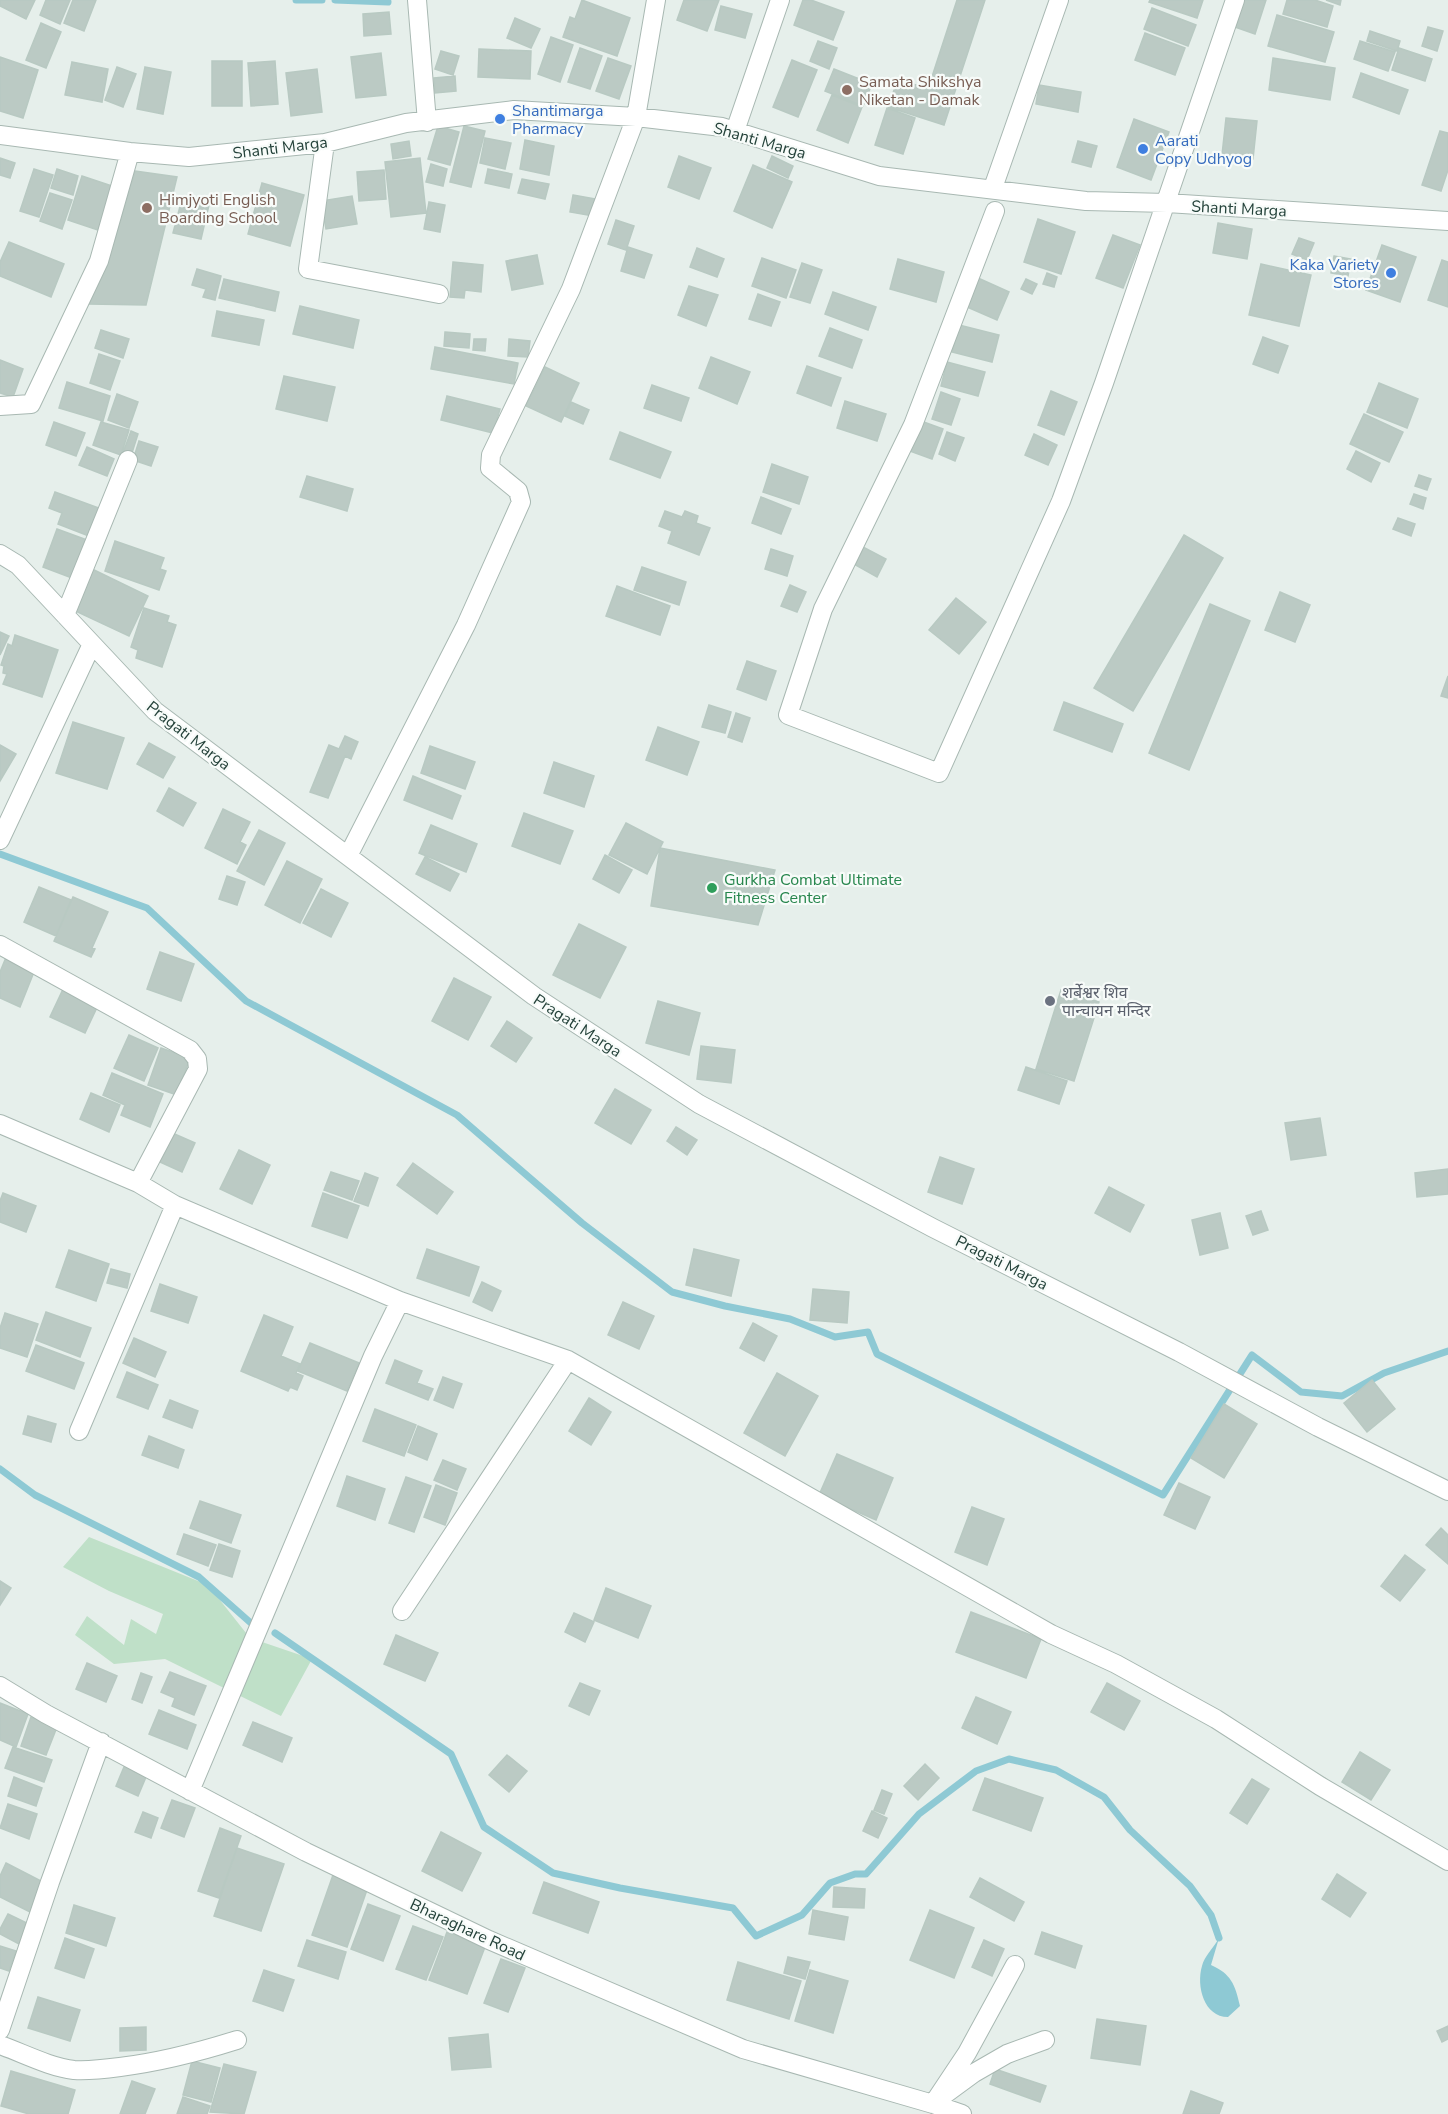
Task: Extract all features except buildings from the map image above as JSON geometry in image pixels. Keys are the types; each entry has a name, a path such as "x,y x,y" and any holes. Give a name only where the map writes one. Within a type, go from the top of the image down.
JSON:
{"street":[{"path":"417,0 427,122"},
{"path":"348,856 466,625 521,502 518,491 490,468 491,455 571,289 636,117 656,0"},
{"path":"735,131 780,0"},
{"path":"994,185 1059,0"},
{"path":"994,211 913,425 823,609 788,714 939,773 1061,501 1167,203 1235,0"},
{"name":"Shanti Marga","path":"0,135 130,152 189,157 325,142 406,123 514,110 636,117 722,127 879,176 1086,201 1167,203 1448,221"},
{"path":"325,142 308,269 439,294"},
{"path":"0,406 31,404 99,261 130,152"},
{"path":"65,615 128,460"},
{"name":"Pragati Marga","path":"0,554 18,565 154,711 534,996 699,1104 933,1228 1448,1491"},
{"path":"0,840 92,644"},
{"path":"0,945 190,1050 197,1059 198,1069 138,1183"},
{"path":"0,1124 138,1183 175,1205 400,1301 568,1360 1051,1634 1116,1664 1216,1719 1320,1786 1448,1861"},
{"path":"79,1431 175,1205"},
{"path":"190,1791 373,1356 400,1301"},
{"path":"402,1611 568,1360"},
{"name":"Bharaghare Road","path":"0,1686 46,1714 306,1852 489,1940 743,2049 962,2114"},
{"path":"0,2030 101,1742"},
{"path":"933,2104 967,2053 1015,1965"},
{"path":"0,2045 74,2070 98,2070 190,2054 237,2040"},
{"path":"933,2104 974,2073 1007,2054 1045,2040"}],"green space":[{"path":"89,1537 208,1585 250,1638 312,1659 281,1716 165,1659 114,1664 75,1635 87,1616 124,1645 131,1619 156,1634 163,1614 109,1591 63,1567"}],"water":[{"path":"1219,1938 1211,1965 1228,1976 1240,2006 1228,2017 1213,2012 1201,1991 1200,1974 1203,1963"}],"waterway":[{"path":"296,0 322,0"},
{"path":"335,0 388,2"},
{"path":"0,854 147,908 246,1001 457,1115 582,1223 672,1292 725,1306 790,1319 835,1337 868,1332 877,1354 1163,1495 1252,1355 1301,1392 1342,1396 1384,1373 1448,1351"},
{"path":"0,1469 35,1495 199,1577 252,1624"},
{"path":"275,1633 451,1754 484,1827 553,1873 620,1888 733,1908 756,1936 802,1915 830,1883 855,1874 866,1874 919,1814 976,1771 1009,1759 1056,1770 1104,1797 1130,1830 1190,1886 1211,1915 1219,1938"}],"place":[{"name":"Samata Shikshya Niketan - Damak","path":"847,90"},
{"name":"Shantimarga Pharmacy","path":"500,119"},
{"name":"Aarati Copy Udhyog","path":"1143,149"},
{"name":"Himjyoti English Boarding School","path":"147,208"},
{"name":"Kaka Variety Stores","path":"1391,273"},
{"name":"Gurkha Combat Ultimate Fitness Center","path":"712,888"},
{"name":"शर्बेश्वर शिव पान्चायन मन्दिर","path":"1050,1001"}]}
